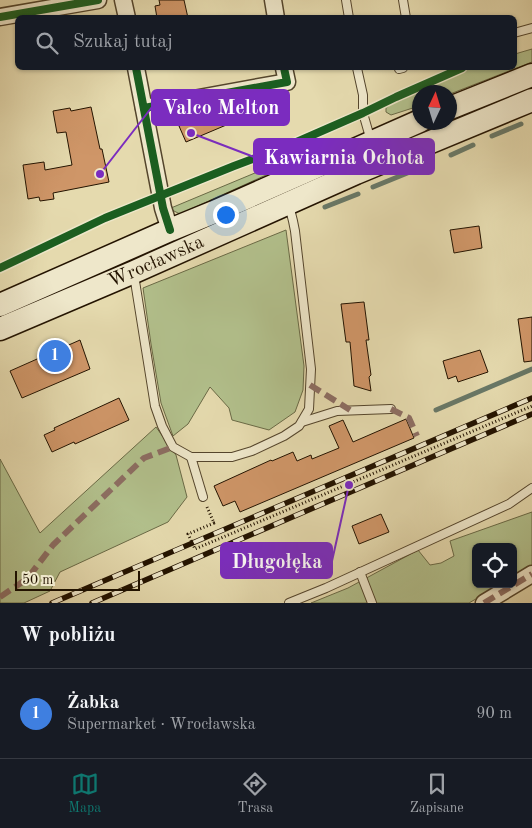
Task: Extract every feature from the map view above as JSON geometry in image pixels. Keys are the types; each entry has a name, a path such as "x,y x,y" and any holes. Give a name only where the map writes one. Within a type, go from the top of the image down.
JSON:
{"main road":[{"path":"457,105 532,75"},
{"name":"Wrocławska","path":"0,329 134,272 356,173 532,100"},
{"name":"Wrocławska","path":"0,305 412,124"}],"street":[{"path":"0,17 98,0"},
{"path":"123,0 126,15"},
{"path":"273,0 276,15"},
{"path":"136,70 163,208 170,230"},
{"path":"144,108 287,82 284,70"},
{"path":"484,603 532,574"}],"lane":[{"path":"346,0 348,15"},
{"path":"403,0 406,15"},
{"path":"517,32 532,28"},
{"path":"357,70 363,94 363,113 372,142"},
{"path":"134,272 155,406 172,447 191,456 232,457 252,451 284,436 299,426 309,409 312,369 293,222 288,204"},
{"path":"302,422 337,411 390,409"},
{"path":"191,456 203,497"},
{"path":"289,603 509,504 532,488"},
{"path":"360,572 372,603"}],"path":[{"path":"203,497 215,522 188,534 195,549 532,406"}],"green space":[{"path":"532,49 532,62 517,68 517,53"},
{"path":"463,70 512,70 457,91 457,85 429,85"},
{"path":"412,93 412,108 391,115 386,112 386,108 400,98"},
{"path":"310,150 308,156 180,214 171,208"},
{"path":"286,230 304,366 303,390 295,412 269,430 232,420 229,408 210,387 188,424 173,436 161,403 143,288"},
{"path":"156,427 176,455 187,497 168,522 60,572 50,591 24,603 0,603 0,459 40,533"},
{"path":"532,512 532,566 517,575 517,543 472,543 472,588 494,588 469,603 311,603 348,588 418,550 430,565 441,563 454,556 450,541"}],"building":[{"path":"159,0 184,0 187,15 156,15 155,6 160,5"},
{"path":"91,107 109,182 53,193 54,199 40,201 39,197 28,199 23,165 44,162 45,170 72,165 66,132 57,133 53,111 70,108 71,111"},
{"path":"224,108 231,123 186,142 179,126 193,120 192,117 204,112"},
{"path":"479,226 482,248 454,253 450,230"},
{"path":"364,302 369,340 366,340 371,375 369,377 371,391 354,386 350,342 346,342 341,304"},
{"path":"532,317 532,361 524,362 518,319"},
{"path":"80,340 90,369 22,398 10,371"},
{"path":"480,350 488,372 458,382 456,376 448,379 443,361"},
{"path":"119,398 129,420 52,452 44,435 55,430 54,428"},
{"path":"406,419 414,438 240,512 235,501 223,506 214,486 293,452 297,461 311,455 312,459 339,448 329,426 343,420 353,442"},
{"path":"381,514 389,532 359,544 352,526"}],"waterway":[{"path":"492,136 521,124"},
{"path":"451,155 473,145"},
{"path":"373,187 427,165"},
{"path":"325,207 358,194"},
{"path":"436,410 532,369"}],"railway":[{"path":"52,603 532,398"},
{"path":"92,603 532,414"}],"marked path":[{"path":"310,385 350,410"},
{"path":"391,409 409,418 417,436"},
{"path":"0,597 27,579 53,545 144,458 173,447"},
{"path":"484,603 532,574"}],"cycle path":[{"path":"0,17 98,0"},
{"path":"136,70 163,208 170,230"},
{"path":"144,108 287,82 284,70"},
{"path":"0,268 105,218 292,144 457,70"}],"place":[{"name":"Kawiarnia Ochota","path":"191,133"},
{"name":"Valco Melton","path":"100,174"},
{"name":"Żabka","path":"55,356"},
{"name":"Długołęka","path":"349,485"}]}
